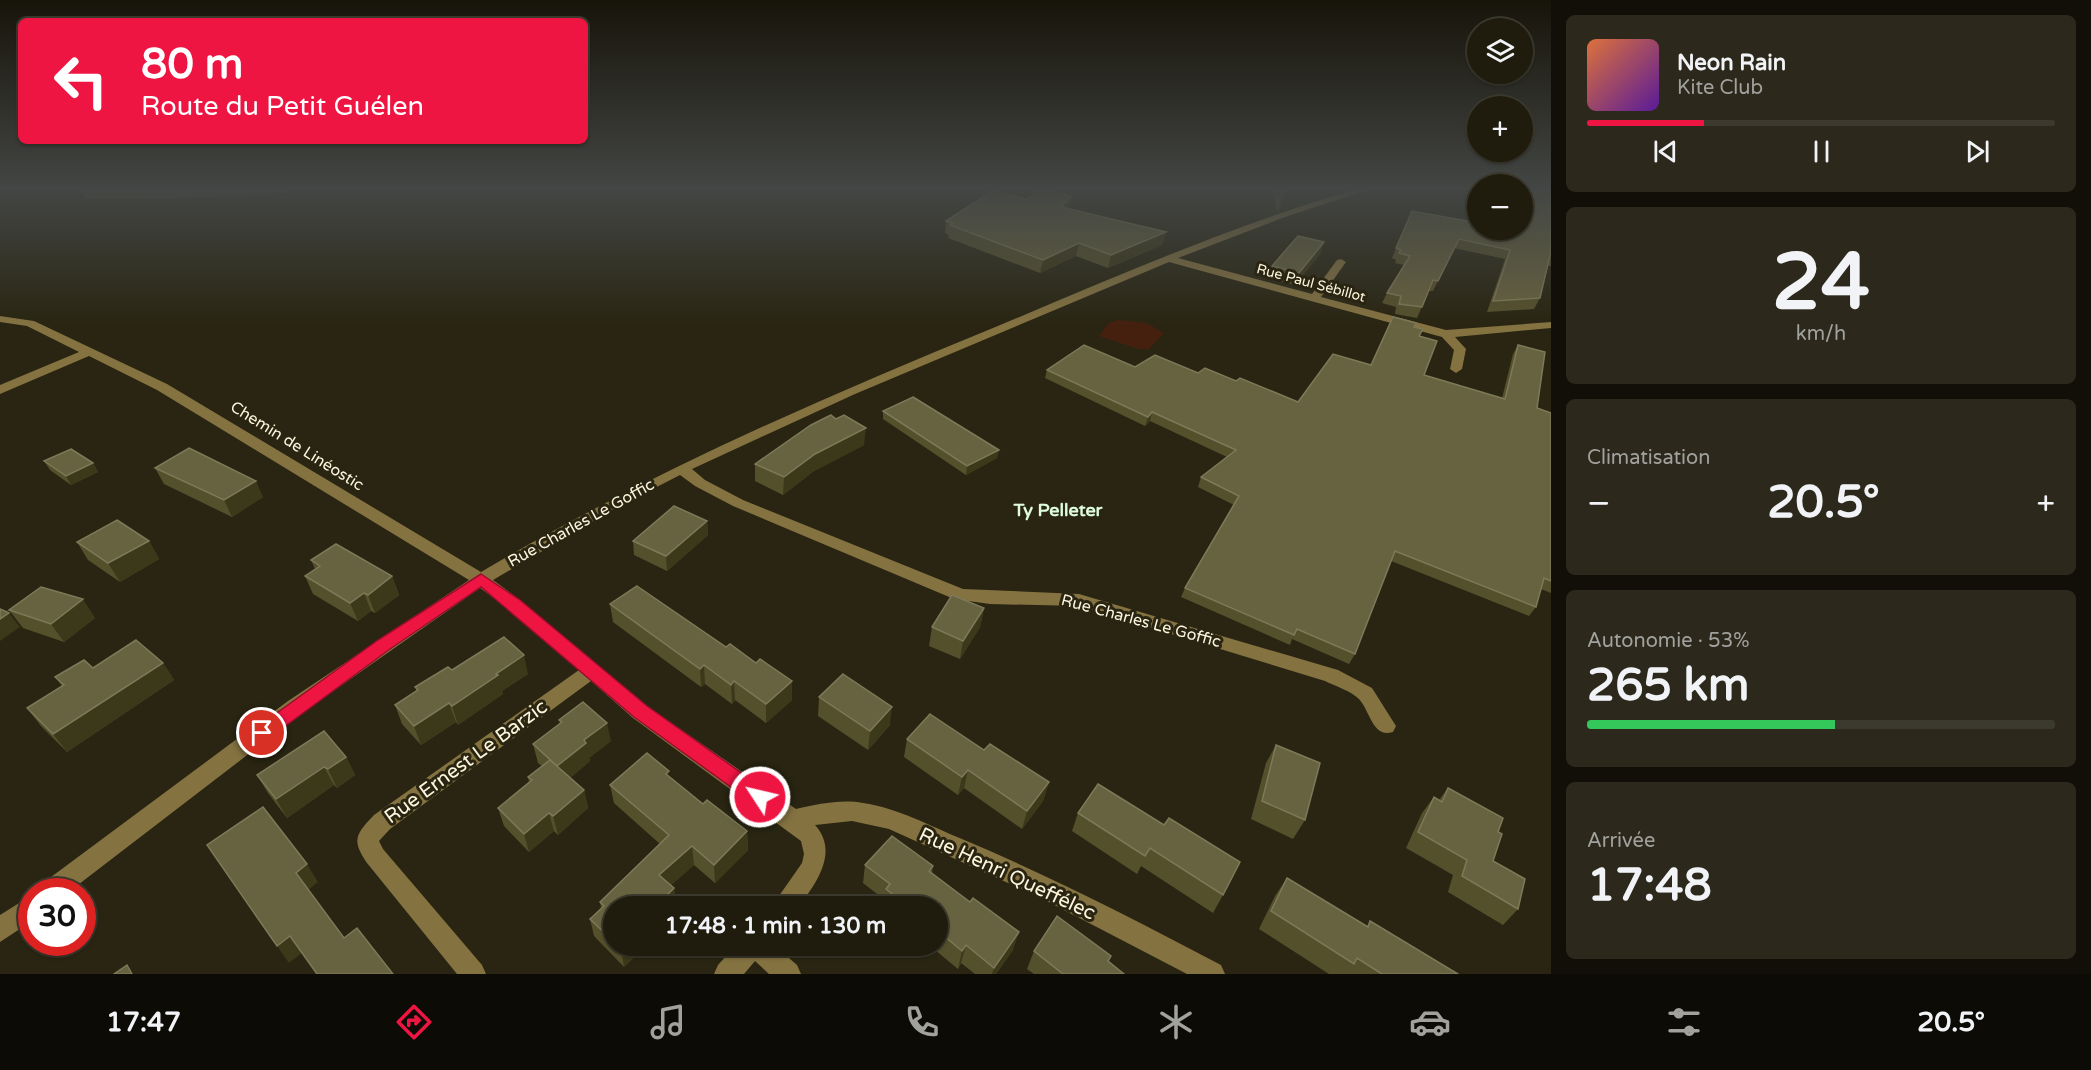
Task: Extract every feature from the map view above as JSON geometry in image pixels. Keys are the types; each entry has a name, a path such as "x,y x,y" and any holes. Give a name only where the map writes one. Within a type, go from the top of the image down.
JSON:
{"street":[{"name":"Rue Charles Le Goffic","path":"68,878 343,673 481,579 587,517 681,468 829,400 1231,234"},
{"name":"Rue Paul Sébillot","path":"1170,259 1446,334 1467,330 1551,325"},
{"path":"1314,299 1341,261"},
{"name":"Chemin de Linéostic","path":"0,318 30,323 162,387 219,419 306,475 481,579"},
{"path":"1446,334 1460,349 1456,369"},
{"path":"0,390 30,375 89,352"},
{"name":"Rue Charles Le Goffic","path":"681,468 700,483 738,503 960,595 990,600 1039,597 1079,600 1331,675 1365,693 1386,726"},
{"path":"481,579 640,712 793,820 810,835 815,845 815,860 791,896"},
{"name":"Rue Ernest Le Barzic","path":"473,974 375,856 368,846 368,837 382,822 592,671"},
{"name":"Rue Henri Queffélec","path":"793,820 822,813 844,811 863,812 897,823 992,862 1212,974"},
{"path":"0,930 18,916"},
{"path":"727,974 744,956"},
{"path":"767,956 788,974"}],"shaded area":[{"path":"1119,320 1146,323 1164,333 1149,349 1138,349 1099,336 1109,323"}],"building":[{"path":"975,234 1160,234 1111,255 1079,243 1043,260"},
{"path":"1402,234 1467,234 1467,240 1533,240 1533,234 1551,234 1551,255 1540,298 1493,301 1510,250 1459,239 1438,281 1433,280 1422,307 1399,304 1401,296 1387,293 1410,256 1399,253 1401,250 1396,248"},
{"path":"1298,236 1324,242 1299,273 1272,266"},
{"path":"1393,317 1416,323 1414,327 1423,329 1419,336 1437,341 1424,375 1505,399 1518,345 1545,352 1537,408 1551,413 1551,581 1544,578 1536,607 1395,551 1355,654 1297,629 1294,635 1185,588 1239,496 1201,477 1236,450 1152,412 1148,417 1047,370 1084,345 1135,367 1155,355 1198,373 1205,368 1236,381 1240,378 1298,402 1333,354 1371,365"},
{"path":"913,397 999,450 967,466 883,411"},
{"path":"831,415 836,419 844,415 866,428 815,454 784,477 755,464 811,425"},
{"path":"189,448 256,481 224,500 155,468"},
{"path":"71,449 93,463 66,476 44,461"},
{"path":"674,506 707,521 666,556 633,541"},
{"path":"117,520 149,541 108,563 77,542"},
{"path":"336,544 392,576 368,595 364,593 350,603 305,576 320,566 311,560"},
{"path":"637,586 726,647 730,644 756,663 760,659 792,681 766,704 734,681 731,685 704,665 700,669 610,604"},
{"path":"41,587 83,599 51,624 9,610"},
{"path":"952,595 984,608 963,641 932,627"},
{"path":"0,609 9,613 0,619"},
{"path":"504,637 524,655 452,706 449,703 414,726 395,705 418,690 415,687 448,667 452,670"},
{"path":"136,640 163,663 53,734 27,708 64,685 55,677 84,660 93,668"},
{"path":"843,674 892,707 870,731 819,697"},
{"path":"583,702 607,723 584,740 586,743 557,766 533,744 562,722 559,720"},
{"path":"930,714 984,750 990,744 1049,782 1027,811 968,770 962,777 907,739"},
{"path":"324,731 346,757 328,769 324,767 276,799 257,775"},
{"path":"1276,745 1320,763 1305,820 1262,801"},
{"path":"647,753 669,771 666,774 703,804 707,800 747,831 714,865 692,846 659,875 674,888 666,896 606,896 669,835 610,785"},
{"path":"550,760 584,790 553,816 549,813 524,834 498,808 532,780 528,777"},
{"path":"1098,784 1164,825 1169,818 1240,862 1223,895 1150,848 1145,856 1078,813"},
{"path":"1448,788 1503,818 1498,832 1502,834 1493,861 1525,879 1518,909 1462,876 1467,860 1418,832 1434,797 1442,802"},
{"path":"263,807 307,864 296,873 344,938 357,928 393,974 317,974 290,936 277,946 207,845"},
{"path":"892,836 933,866 929,871 970,902 973,898 1019,932 994,968 966,945 962,951 948,939 948,896 895,896 886,889 890,884 865,865"},
{"path":"1287,878 1368,927 1370,921 1458,974 1382,974 1357,958 1354,964 1271,911"},
{"path":"603,907 603,931 590,919"},
{"path":"1057,916 1111,956 1108,961 1124,974 1063,974 1034,951"},
{"path":"127,965 132,974 114,974"}],"district":[{"name":"Ty Pelleter","path":"1058,510"}],"route":[{"path":"262,733 384,644 481,579 514,604 640,712 760,797"}]}
